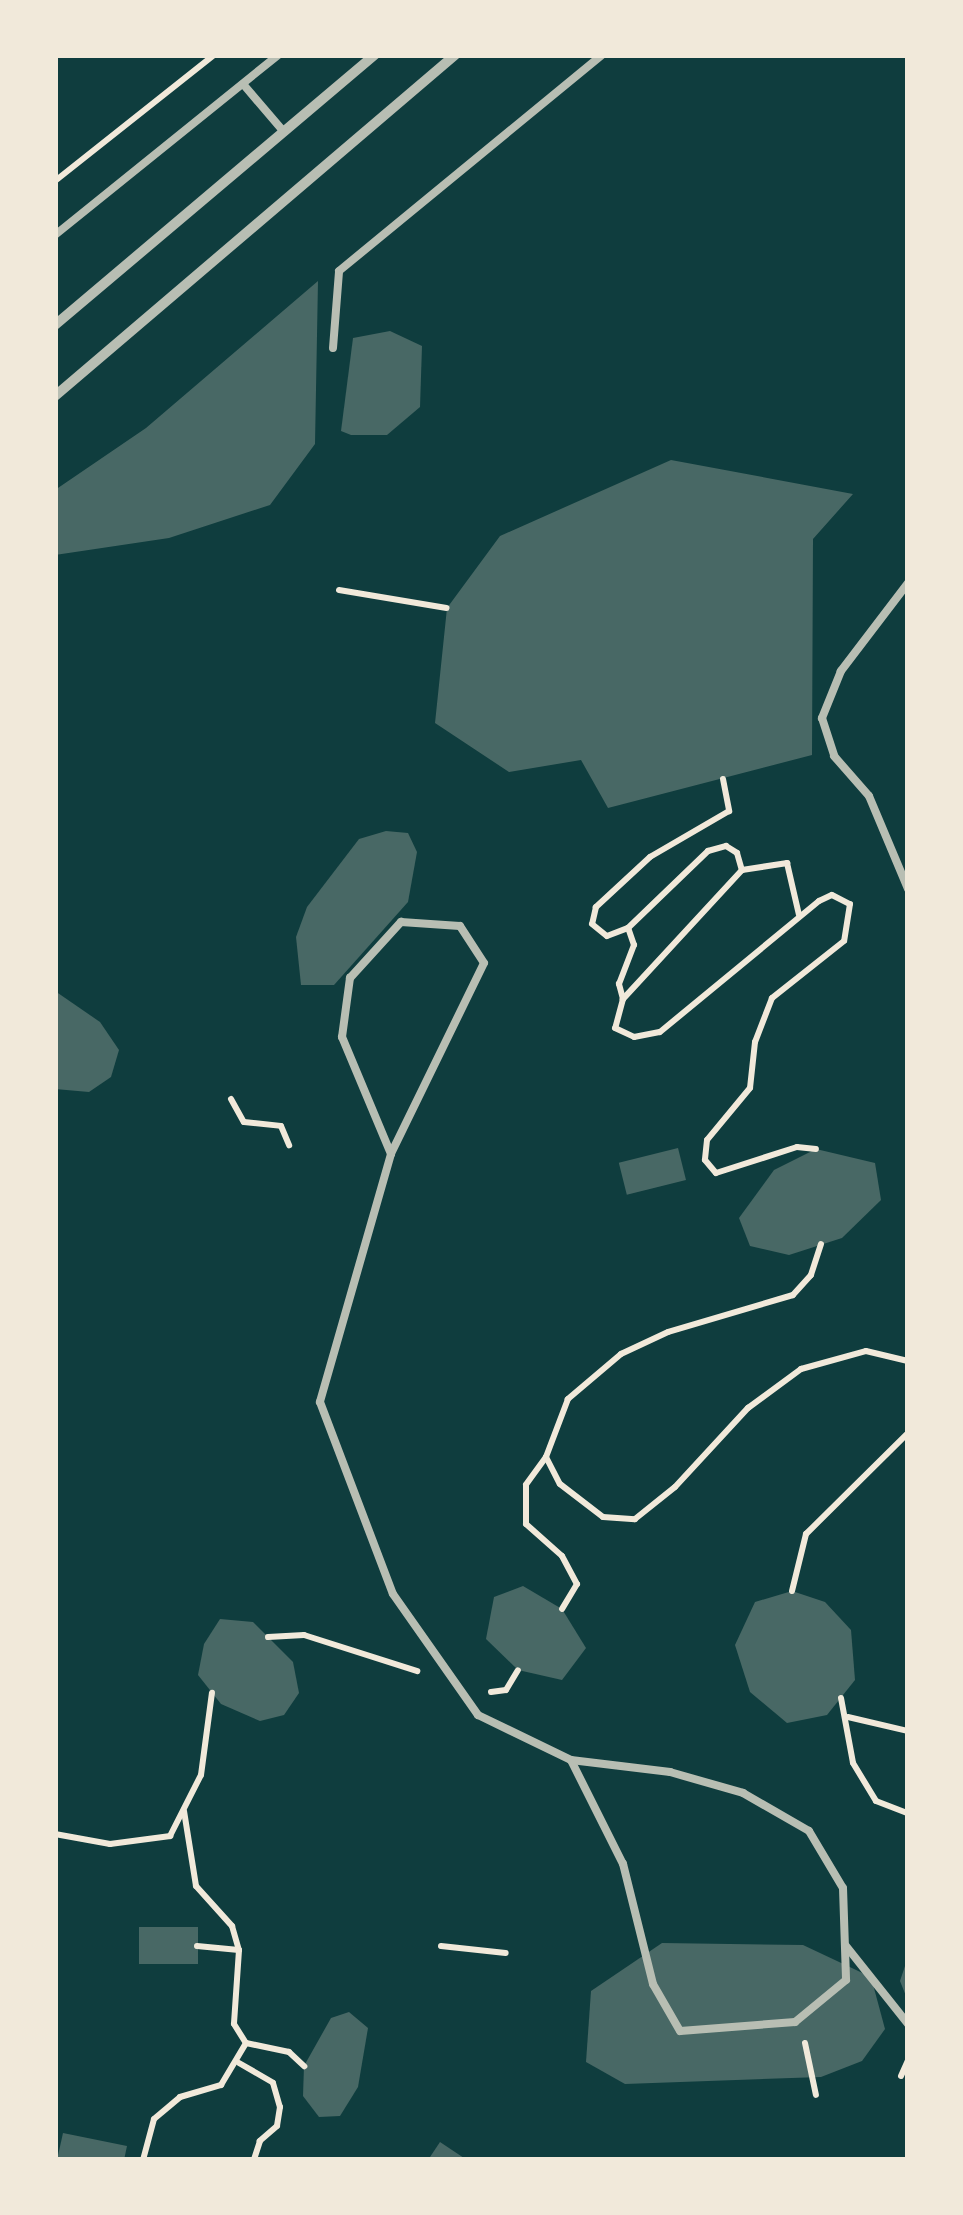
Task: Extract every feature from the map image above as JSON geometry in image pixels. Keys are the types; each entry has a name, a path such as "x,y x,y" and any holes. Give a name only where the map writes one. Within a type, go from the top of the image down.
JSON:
{"street":[{"path":"55,325 375,55"},
{"path":"55,396 455,55"}],"lane":[{"path":"55,236 278,55"},
{"path":"333,348 340,271 602,55"},
{"path":"243,84 284,132"},
{"path":"908,584 841,671 822,718 834,756 868,796 908,889"},
{"path":"391,1154 342,1037 350,978 400,922 460,926 484,963 391,1154 320,1402 393,1594 478,1715 570,1760 670,1772 743,1793 808,1831 843,1888 846,1980 796,2022 680,2031 653,1984 623,1864 570,1760"},
{"path":"846,1945 908,2024"}],"path":[{"path":"55,182 214,55"},
{"path":"339,590 447,608"},
{"path":"723,778 730,811 650,857 596,908 592,924 607,936 628,928 708,852 726,846 742,870"},
{"path":"799,916 788,863 742,870 623,999 614,1028 634,1036 660,1032 799,916 832,896 850,904 844,940 772,998 755,1042 750,1088 707,1140 705,1160 716,1173 797,1147 816,1148"},
{"path":"623,999 619,984 634,945 628,928"},
{"path":"231,1099 244,1122 281,1126 289,1146"},
{"path":"562,1608 577,1584 562,1556 526,1524 526,1485 546,1457 568,1399 622,1354 668,1332 794,1295 811,1275 822,1244"},
{"path":"546,1457 560,1484 603,1517 636,1518 675,1488 748,1408 801,1369 866,1351 908,1362"},
{"path":"792,1591 806,1534 908,1432"},
{"path":"268,1637 304,1634 362,1650"},
{"path":"55,1834 110,1844 170,1836 201,1775 212,1693"},
{"path":"841,1698 848,1717 853,1763 876,1802 908,1813"},
{"path":"848,1717 908,1731"},
{"path":"183,1812 192,1826 188,1854 196,1886 232,1926 240,1950 234,2024 246,2043 289,2052 304,2066"},
{"path":"198,1946 240,1950"},
{"path":"441,1946 506,1953"},
{"path":"796,2022 816,2096"},
{"path":"143,2160 154,2119 180,2097 222,2084 239,2063 246,2043"},
{"path":"901,2076 908,2060"},
{"path":"239,2063 274,2083 280,2106 277,2126 260,2141 254,2160"}],"building":[{"path":"318,281 315,444 270,505 169,538 55,555 55,490 146,428"},
{"path":"390,331 422,346 420,407 387,435 351,435 341,431 353,338"},
{"path":"671,460 853,494 813,539 812,755 608,808 581,760 509,772 435,723 447,608 500,536"},
{"path":"386,831 408,833 417,852 408,902 334,985 301,985 296,937 307,907 359,839"},
{"path":"55,991 100,1022 119,1050 111,1077 89,1092 55,1089"},
{"path":"678,1148 686,1180 627,1195 619,1163"},
{"path":"816,1149 875,1163 881,1200 842,1238 789,1255 750,1246 739,1218 774,1170"},
{"path":"523,1586 562,1609 586,1648 562,1680 518,1670 486,1639 494,1597"},
{"path":"792,1591 825,1602 851,1630 855,1680 827,1715 787,1723 750,1692 735,1645 755,1602"},
{"path":"220,1619 253,1622 293,1662 299,1693 284,1715 260,1721 221,1704 198,1675 204,1644"},
{"path":"139,1927 198,1927 198,1964 139,1964"},
{"path":"662,1943 803,1945 871,1977 885,2029 862,2061 821,2077 625,2084 586,2062 591,1991"},
{"path":"908,1957 908,2001 900,1981"},
{"path":"349,2012 368,2028 358,2087 340,2116 319,2117 303,2096 304,2066 331,2018"},
{"path":"63,2133 127,2146 124,2160 57,2160"},
{"path":"440,2142 467,2160 428,2160"}]}
